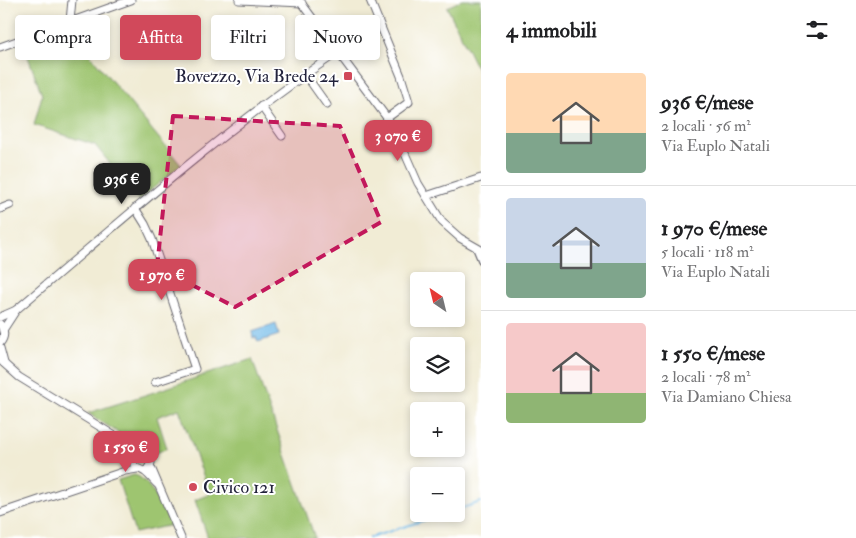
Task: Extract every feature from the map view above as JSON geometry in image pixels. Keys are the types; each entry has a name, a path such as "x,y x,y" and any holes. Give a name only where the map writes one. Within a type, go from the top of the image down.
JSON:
{"street":[{"path":"71,15 72,0"},
{"path":"88,15 132,0"},
{"path":"239,0 301,2 311,15"},
{"path":"370,0 401,76 409,102 387,118"},
{"path":"0,47 15,41"},
{"path":"0,343 3,338 2,327 16,310 185,166 261,106 326,60"},
{"path":"344,60 387,118 396,133 418,183 442,222 460,238 478,249 481,260"},
{"path":"305,74 326,105"},
{"path":"261,106 282,136"},
{"path":"426,196 481,178"},
{"path":"0,209 10,205"},
{"path":"136,208 152,239 195,368 155,382"},
{"path":"0,317 16,310"},
{"path":"0,348 2,362 19,377 123,442 150,456 150,465 181,538"},
{"path":"123,442 137,465 159,486"},
{"path":"137,465 136,454 140,452"},
{"path":"137,465 146,470 150,465"},
{"path":"0,513 137,465"}],"highlighted area":[{"path":"173,116 340,126 381,222 235,307 157,267"}],"green space":[{"path":"462,0 481,0 481,77 447,7"},
{"path":"29,60 95,60 181,165 139,200 95,145 34,125 42,95"},
{"path":"252,359 315,538 208,538 195,500 210,494 179,409 157,417 167,448 152,455 88,413"},
{"path":"134,475 140,477 151,488 172,525 135,533 118,480"}],"water":[{"path":"276,324 279,335 258,342 256,337 253,338 252,332"}],"waterway":[{"path":"465,507 481,502"},
{"path":"369,538 419,522"}],"place":[{"name":"Bovezzo, Via Brede 24","path":"348,76"},
{"name":"Civico 121","path":"193,487"}]}
